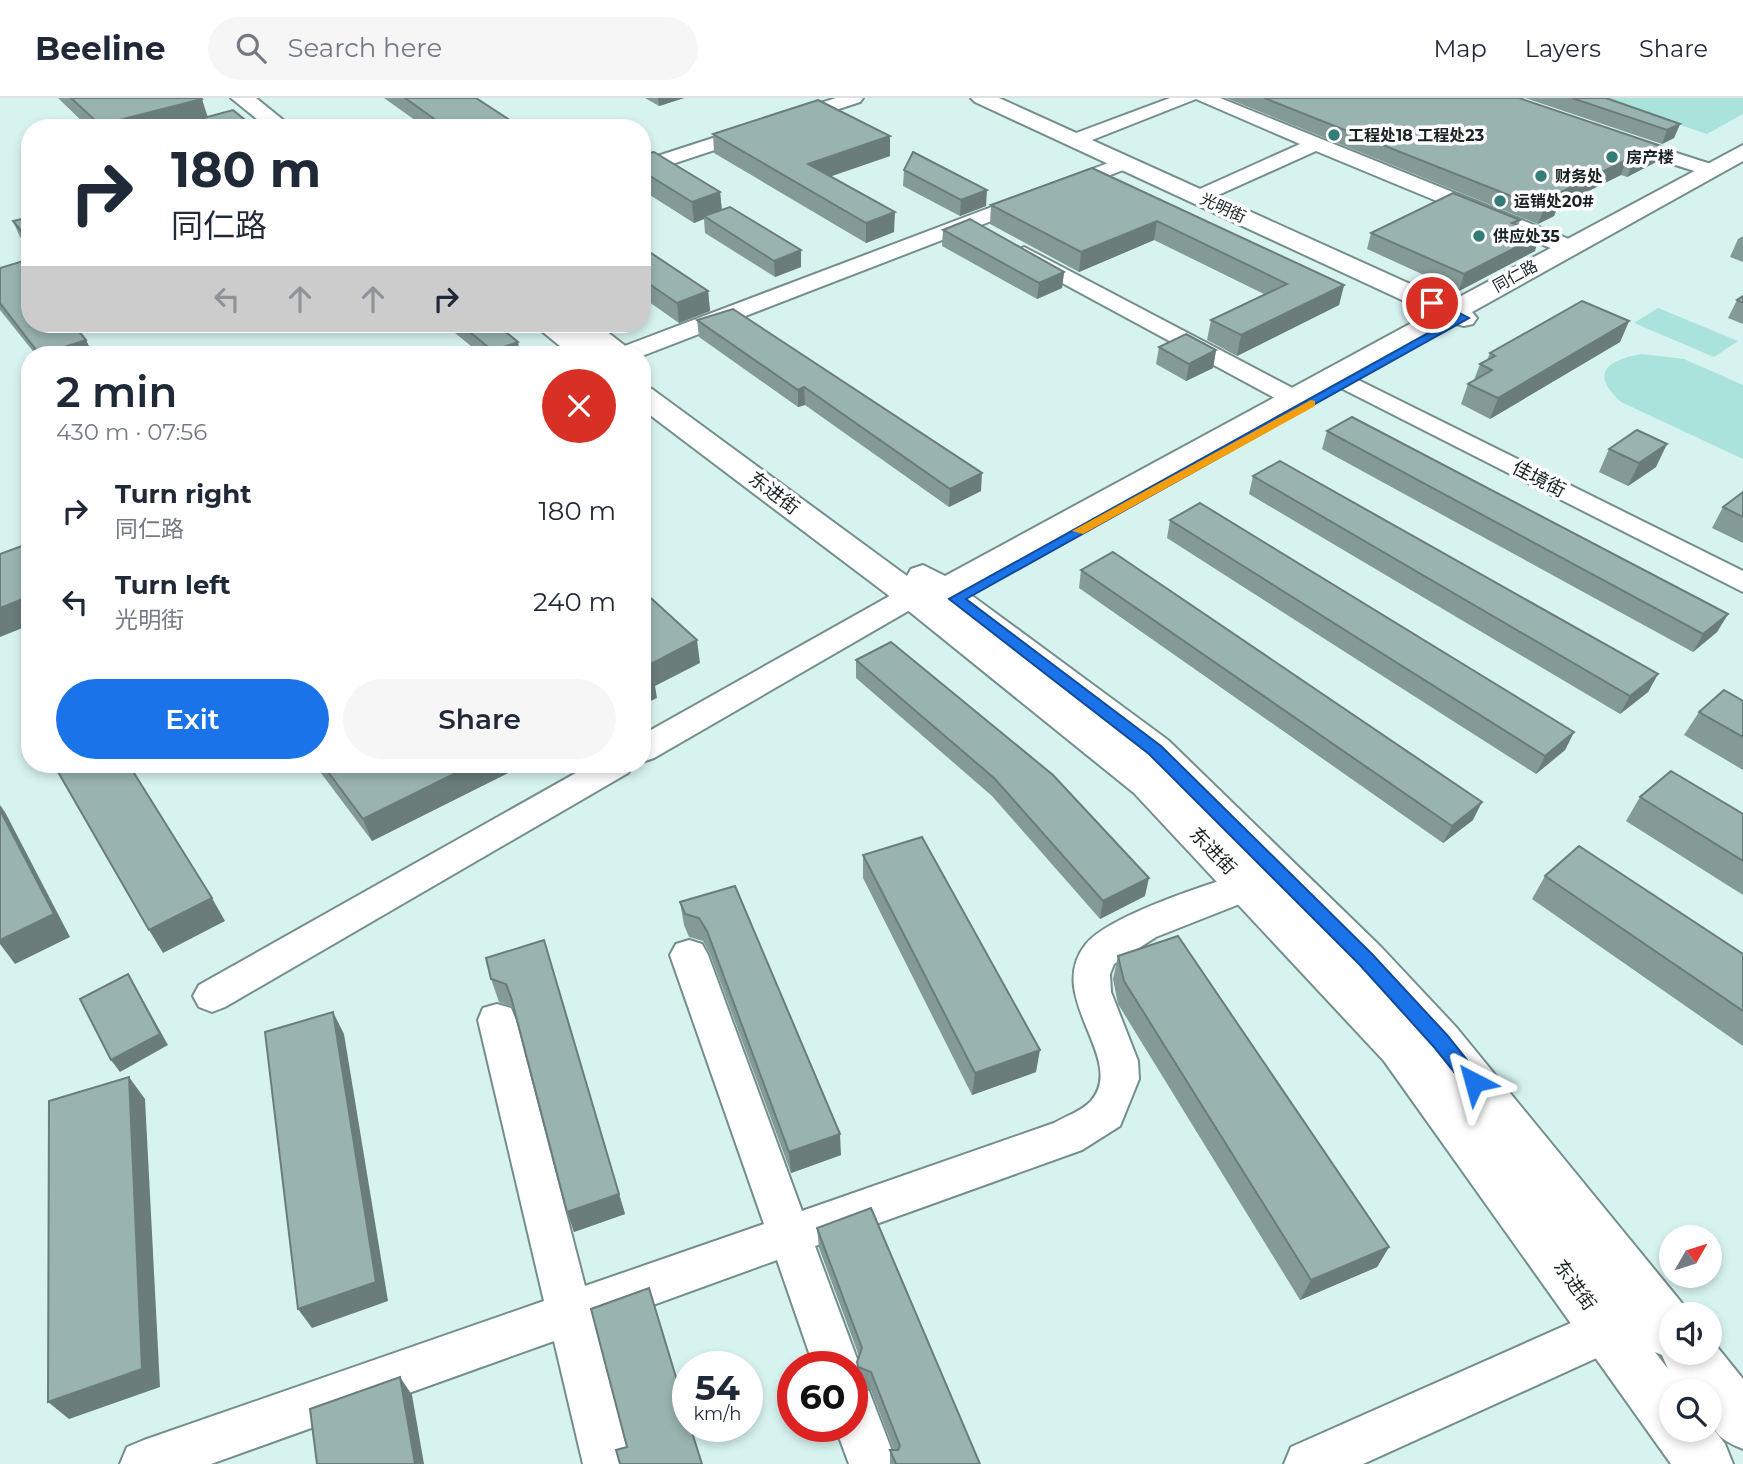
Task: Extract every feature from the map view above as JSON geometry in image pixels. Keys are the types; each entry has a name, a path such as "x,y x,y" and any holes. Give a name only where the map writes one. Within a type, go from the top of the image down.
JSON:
{"main road":[{"path":"242,98 270,119"},
{"path":"274,98 303,119"},
{"name":"光明街","path":"982,98 1457,315"},
{"name":"同仁路","path":"1457,315 1568,247 1743,152"},
{"name":"同仁路","path":"933,600 1457,315 1743,166"},
{"path":"558,333 576,346"},
{"path":"592,333 611,346"},
{"name":"东进街","path":"651,376 933,600 1148,783 1400,1047 1659,1402"},
{"name":"同仁路","path":"933,600 1293,398 1341,379"},
{"name":"东进街","path":"651,402 933,600 1155,750 1366,959 1440,1041 1659,1317"},
{"path":"1698,1365 1743,1421"},
{"path":"1689,1442 1705,1464"}],"street":[{"path":"651,164 854,98"},
{"path":"1075,140 1187,98"},
{"path":"1204,98 1568,247"},
{"path":"1596,132 1710,170"},
{"path":"1198,197 1316,144"},
{"path":"646,346 1124,163"},
{"path":"967,223 1293,398"},
{"name":"佳境街","path":"1341,379 1743,583"},
{"path":"651,745 933,600"},
{"path":"212,996 603,773"},
{"path":"144,1464 1067,1137 1105,1115 1120,1084 1120,1056 1095,1007 1091,983 1099,954 1126,935 1247,886"},
{"path":"690,955 831,1351"},
{"path":"497,1020 607,1464"},
{"path":"1336,1458 1607,1330"},
{"path":"865,1442 873,1464"}],"shaded area":[{"path":"1600,98 1743,98 1743,114 1707,134"},
{"path":"1658,308 1738,341 1714,357 1634,323"},
{"path":"1642,354 1684,359 1743,385 1743,459 1621,402 1611,392 1604,376 1606,369 1619,360"}],"building":[{"path":"71,98 202,99 124,119 94,119"},
{"path":"405,98 476,98 508,119 434,119"},
{"path":"1264,98 1519,98 1664,147 1633,162 1626,160 1551,197 1560,200 1544,209"},
{"path":"1572,98 1606,98 1680,124 1667,130"},
{"path":"818,100 890,136 808,164 895,212 866,223 713,134"},
{"path":"233,110 244,119 200,119"},
{"path":"651,152 720,192 692,202 651,177"},
{"path":"913,152 987,190 961,200 904,170"},
{"path":"1092,168 1344,285 1241,335 1211,320 1287,284 1157,221 1081,252 991,205"},
{"path":"1453,193 1520,220 1512,223 1540,235 1464,274 1371,233"},
{"path":"730,207 801,250 774,261 704,216"},
{"path":"21,219 21,231 13,221"},
{"path":"970,219 1064,272 1039,283 943,230"},
{"path":"651,253 708,291 677,303 651,285"},
{"path":"21,262 21,330 0,303 0,268"},
{"path":"1582,301 1629,321 1498,398 1468,384 1492,370 1480,364 1495,356 1490,353"},
{"path":"733,309 982,473 950,489 804,387 798,390 697,320"},
{"path":"23,333 80,333 86,340 68,346 33,346"},
{"path":"471,333 507,333 518,342 507,346 487,346"},
{"path":"1186,334 1216,350 1189,364 1159,347"},
{"path":"1352,417 1728,614 1703,634 1327,431"},
{"path":"1637,430 1667,444 1639,463 1609,449"},
{"path":"1280,461 1658,674 1630,696 1253,476"},
{"path":"1743,492 1743,517 1723,507"},
{"path":"1200,503 1574,732 1545,756 1170,520"},
{"path":"21,546 21,600 0,608 0,554"},
{"path":"1113,552 1482,802 1452,826 1081,570"},
{"path":"651,598 697,640 651,664"},
{"path":"891,642 1053,775 1149,878 1103,901 994,778 856,660"},
{"path":"1724,690 1743,701 1743,737 1699,712"},
{"path":"1671,771 1743,814 1743,861 1640,797"},
{"path":"59,773 134,773 212,898 149,930"},
{"path":"329,773 456,773 363,819"},
{"path":"0,810 54,914 0,940"},
{"path":"922,837 1040,1050 975,1073 863,855"},
{"path":"1579,846 1743,954 1743,1011 1545,876"},
{"path":"735,886 840,1134 789,1152 707,931 699,918 685,914 680,902"},
{"path":"1178,936 1389,1247 1311,1280 1124,981 1118,956"},
{"path":"544,940 619,1194 567,1212 511,997 506,984 491,979 486,958"},
{"path":"128,974 160,1034 111,1060 80,999"},
{"path":"333,1012 376,1282 298,1309 265,1032"},
{"path":"129,1077 142,1369 48,1402 49,1101"},
{"path":"871,1208 980,1464 896,1464 890,1450 898,1450 900,1446 871,1372 868,1371 868,1351 861,1351 817,1228"},
{"path":"649,1288 672,1364 672,1442 695,1442 702,1464 620,1464 616,1450 627,1447 591,1309"},
{"path":"400,1377 415,1464 317,1464 310,1409"}],"slow traffic":[{"path":"1079,531 1311,403"}],"place":[{"name":"工程处18 工程处23","path":"1334,135"},
{"name":"房产楼","path":"1612,157"},
{"name":"财务处","path":"1541,176"},
{"name":"运销处20#","path":"1500,201"},
{"name":"供应处35","path":"1479,236"}],"route":[{"path":"1432,303 1464,318 956,599 1155,750 1366,959 1474,1082"}]}
